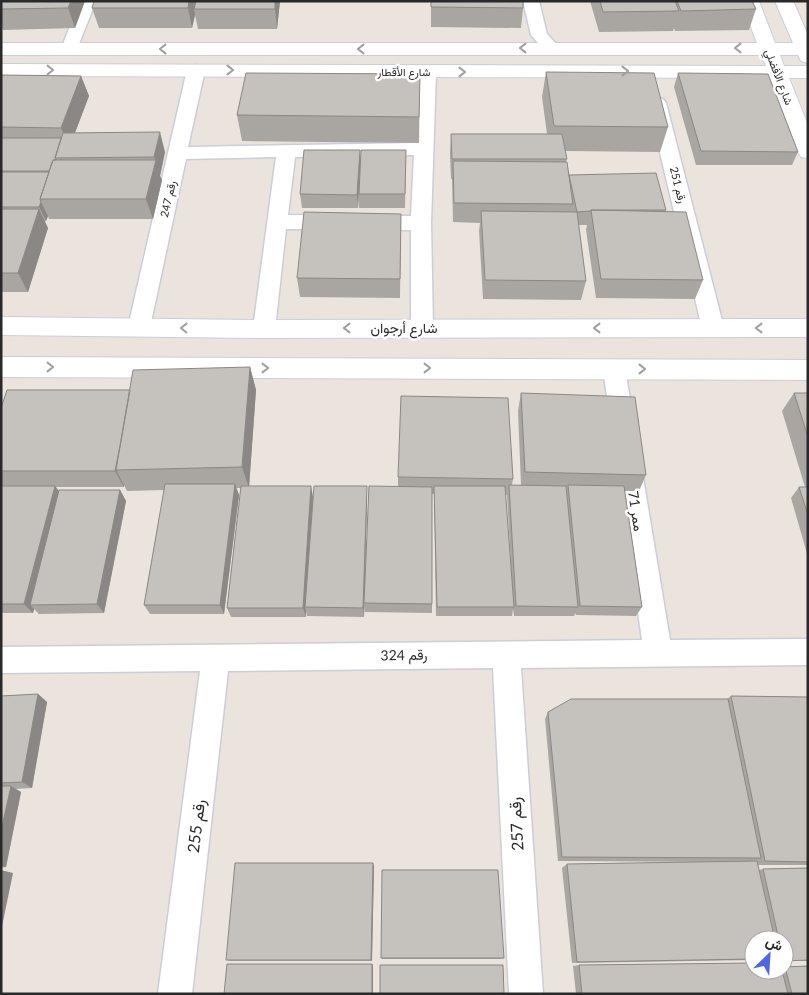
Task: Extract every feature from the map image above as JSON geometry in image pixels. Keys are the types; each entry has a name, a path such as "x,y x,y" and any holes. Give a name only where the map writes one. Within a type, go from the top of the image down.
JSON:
{"street":[{"path":"69,49 88,1"},
{"path":"532,1 539,35 552,48"},
{"name":"شارع الأفضلي","path":"750,1 808,152"},
{"path":"784,1 806,53"},
{"name":"شارع الأقطار","path":"1,49 768,48 806,53"},
{"name":"شارع الأقطار","path":"1,70 808,72"},
{"name":"رقم 247","path":"139,327 179,154 196,70"},
{"name":"رقم 251","path":"649,71 714,328"},
{"path":"422,327 421,222 427,72"},
{"path":"179,154 425,149"},
{"path":"264,329 286,152"},
{"path":"278,222 421,222"},
{"name":"شارع أرجوان","path":"1,326 264,329 422,327 808,328"},
{"path":"1,367 808,370"},
{"name":"ممر 71","path":"614,369 658,653"},
{"name":"رقم 324","path":"1,660 808,652"},
{"name":"رقم 257","path":"506,654 526,994"},
{"name":"رقم 255","path":"175,994 216,658"}],"building":[{"path":"1,1 71,1 68,8 1,9"},
{"path":"94,1 189,1 188,8 92,8"},
{"path":"196,1 275,1 275,9 194,9"},
{"path":"431,1 523,1 523,8 431,7"},
{"path":"600,1 675,1 679,11 603,12"},
{"path":"677,1 752,1 756,9 681,11"},
{"path":"546,72 654,73 668,127 554,126"},
{"path":"246,73 420,74 419,117 237,115"},
{"path":"678,73 768,74 798,152 701,151"},
{"path":"1,75 81,76 61,128 1,127"},
{"path":"160,132 154,157 55,158 63,133"},
{"path":"451,134 562,134 567,159 452,159"},
{"path":"1,138 61,138 56,160 53,160 49,171 1,171"},
{"path":"304,150 360,150 357,195 300,194"},
{"path":"361,150 406,150 405,194 359,194"},
{"path":"53,160 156,160 146,199 40,199"},
{"path":"453,161 567,162 573,204 454,203"},
{"path":"1,172 49,172 39,207 1,207"},
{"path":"656,173 666,210 591,210 577,212 569,175"},
{"path":"1,209 39,209 18,273 1,273"},
{"path":"591,210 686,212 703,280 601,279"},
{"path":"481,211 577,212 586,281 485,280"},
{"path":"304,212 401,214 400,279 297,278"},
{"path":"250,367 242,467 116,470 133,370"},
{"path":"7,390 130,390 115,471 1,471 1,408"},
{"path":"521,393 635,397 646,475 525,472"},
{"path":"794,393 808,393 808,437"},
{"path":"401,396 508,398 513,479 398,477"},
{"path":"165,484 235,484 220,605 144,605"},
{"path":"509,485 566,486 578,607 516,606"},
{"path":"568,485 624,486 642,607 580,606"},
{"path":"1,486 55,486 24,604 1,604"},
{"path":"241,486 311,486 303,608 227,608"},
{"path":"314,486 367,486 363,608 305,607"},
{"path":"369,486 432,487 432,604 364,603"},
{"path":"434,486 505,486 514,607 437,607"},
{"path":"799,487 808,487 808,515"},
{"path":"59,490 120,490 97,604 30,605"},
{"path":"38,694 22,782 1,783 1,696"},
{"path":"731,696 808,697 808,862 765,861"},
{"path":"571,699 728,699 761,858 562,857 548,712"},
{"path":"1,786 11,786 1,831"},
{"path":"757,861 773,930 744,930 744,959 577,962 567,864"},
{"path":"235,863 373,863 371,960 226,960"},
{"path":"808,868 808,960 794,961 794,930 777,930 763,869"},
{"path":"382,870 498,870 504,958 381,958"},
{"path":"744,963 744,980 784,980 788,994 582,994 579,965"},
{"path":"227,964 372,964 372,994 224,994"},
{"path":"380,965 503,965 504,994 380,994"},
{"path":"808,966 808,994 792,994 788,980 794,980 794,967"}]}
